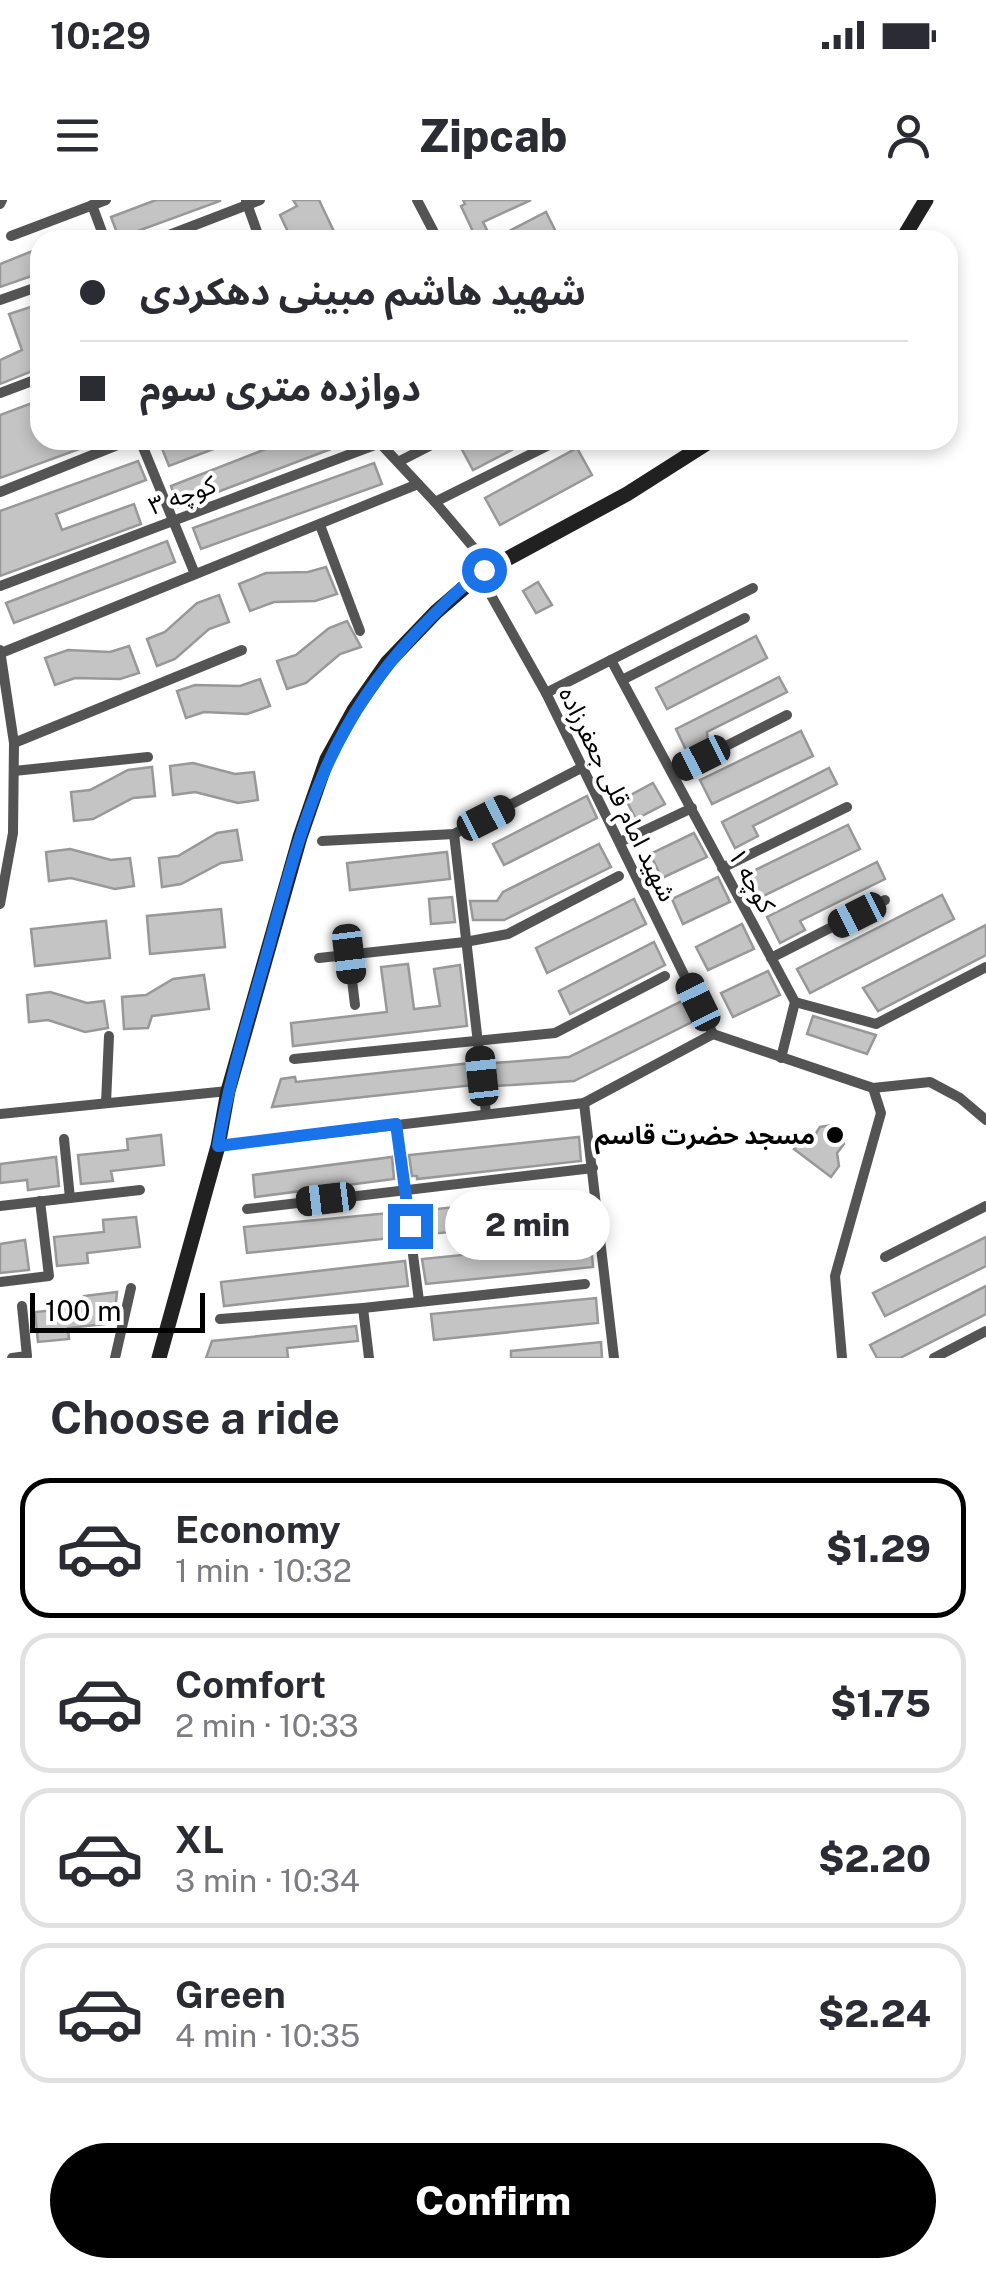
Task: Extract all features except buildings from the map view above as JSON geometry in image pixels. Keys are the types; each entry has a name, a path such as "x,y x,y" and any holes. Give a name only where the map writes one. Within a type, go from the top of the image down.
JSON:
{"main road":[{"path":"908,230 926,200"},
{"path":"160,1358 218,1146 228,1092 300,836 327,759 354,710 387,663 436,612 484,571 627,494 696,450"}],"street":[{"path":"11,236 106,200"},
{"path":"181,230 260,200"},
{"path":"417,200 433,230"},
{"path":"247,203 256,230"},
{"path":"92,205 101,230"},
{"path":"0,300 30,290"},
{"path":"0,394 30,382"},
{"path":"0,492 105,450"},
{"path":"144,450 194,574"},
{"name":"کوچه ۳","path":"0,586 357,450"},
{"name":"شهید امام قلی جعفرزاده","path":"386,450 435,502 484,571 713,1034"},
{"path":"398,462 421,450"},
{"path":"435,502 540,450"},
{"path":"0,904 14,833 14,743 1,651 418,484"},
{"path":"320,526 360,631"},
{"path":"546,692 753,588"},
{"path":"624,679 745,618"},
{"path":"14,743 242,650"},
{"name":"کوچه ۱","path":"611,660 795,1002"},
{"path":"673,773 787,715"},
{"path":"14,771 148,757"},
{"path":"322,841 454,834 583,768"},
{"path":"722,868 847,806"},
{"path":"620,842 692,808"},
{"path":"454,834 486,1113"},
{"path":"320,958 508,934 618,876"},
{"path":"772,958 885,900"},
{"path":"349,954 355,1005"},
{"path":"781,1058 795,1002 876,1024 986,967"},
{"path":"294,1059 555,1033 665,976"},
{"path":"218,1146 584,1103 713,1034 873,1088 930,1082 960,1098 986,1120"},
{"path":"106,1104 110,1036"},
{"path":"842,1358 835,1276 881,1113 873,1088"},
{"path":"0,1114 228,1092"},
{"path":"584,1103 614,1358"},
{"path":"396,1124 418,1302"},
{"path":"64,1139 70,1198"},
{"path":"247,1209 593,1168"},
{"path":"0,1206 140,1190"},
{"path":"0,1282 49,1276 40,1201"},
{"path":"885,1256 986,1206"},
{"path":"220,1319 585,1284"},
{"path":"115,1358 132,1288"},
{"path":"12,1358 28,1356 22,1306"},
{"path":"363,1308 369,1358"},
{"path":"934,1358 986,1331"}],"place":[{"name":"مسجد حضرت قاسم","path":"835,1135"}],"route":[{"path":"410,1226 396,1124 218,1146 238,1055 300,836 327,759 354,710 387,663 484,570"}]}
